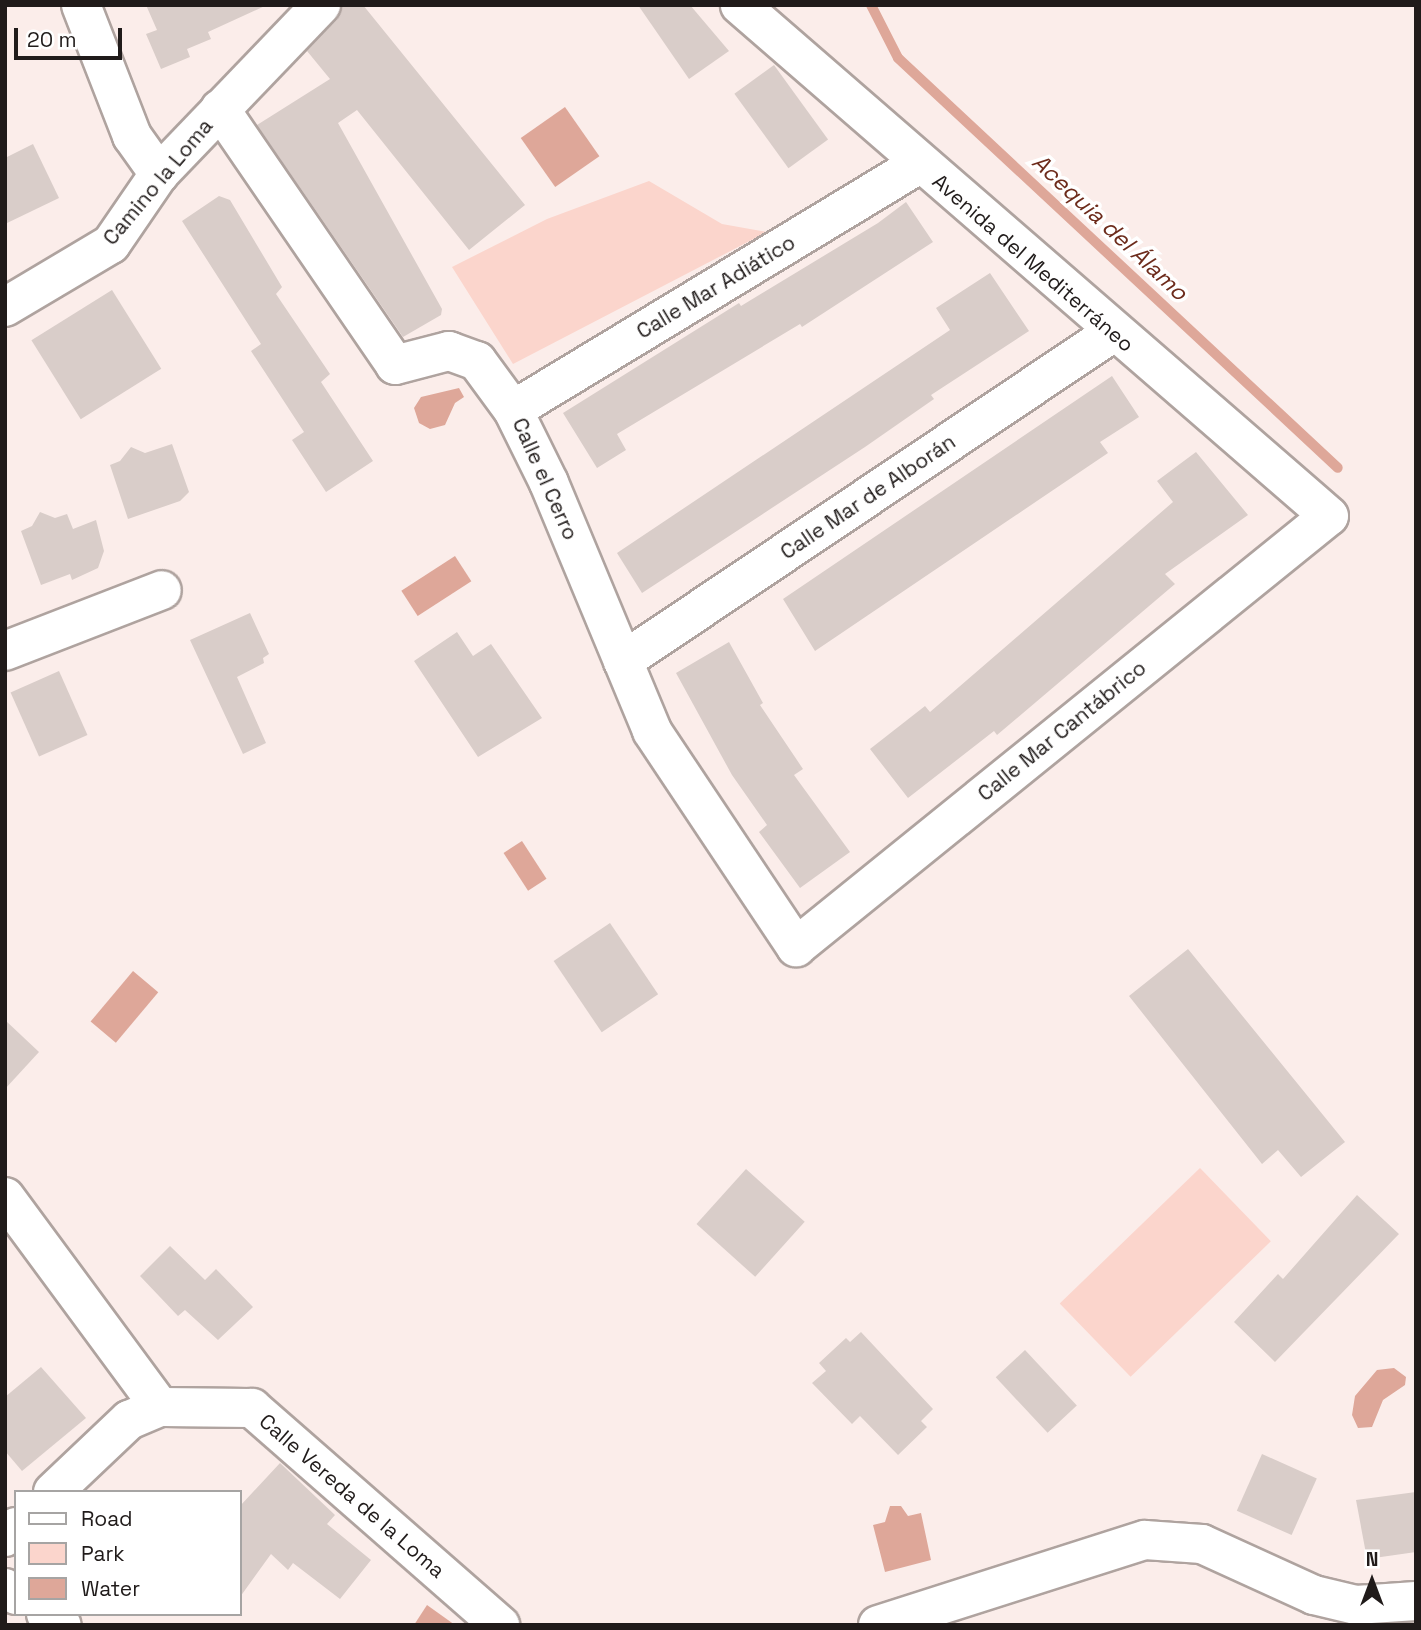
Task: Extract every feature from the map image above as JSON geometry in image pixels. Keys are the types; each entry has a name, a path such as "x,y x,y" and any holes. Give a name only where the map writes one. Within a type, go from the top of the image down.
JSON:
{"street":[{"path":"81,5 132,136 159,174"},
{"name":"Camino la Loma","path":"5,307 111,244 159,174 321,5"},
{"name":"Avenida del Mediterráneo","path":"740,5 1112,333 1329,516"},
{"name":"Calle el Cerro","path":"220,109 395,365 449,351 477,361 513,410 549,483 652,731 796,947"},
{"name":"Calle Mar Adiático","path":"513,410 919,164"},
{"name":"Calle Mar de Alborán","path":"623,661 1112,333"},
{"name":"Calle Mar Cantábrico","path":"796,947 1329,516"},
{"path":"5,650 162,590"},
{"path":"5,1197 160,1407"},
{"name":"Calle Vereda de la Loma","path":"55,1490 129,1420 160,1407 252,1408 500,1625"},
{"path":"878,1625 1144,1540 1202,1544 1314,1595 1356,1605 1416,1601"}],"green space":[{"path":"649,181 722,224 767,232 513,364 452,267 547,219"},
{"path":"1200,1168 1271,1241 1131,1377 1060,1303"}],"water":[{"path":"565,107 599,156 555,187 521,138"},
{"path":"459,388 464,397 455,403 445,425 430,429 419,423 414,408 421,397"},
{"path":"455,556 471,581 418,616 401,591"},
{"path":"522,841 547,879 528,891 504,853"},
{"path":"133,971 158,992 116,1043 91,1022"},
{"path":"1394,1368 1406,1377 1405,1385 1383,1400 1372,1427 1358,1428 1352,1415 1355,1396 1377,1370"},
{"path":"890,1506 901,1506 908,1516 921,1513 931,1560 885,1572 873,1525 885,1522"},
{"path":"427,1605 455,1625 414,1625"}],"building":[{"path":"146,5 267,5 208,32 211,39 187,49 190,57 161,69 146,34 157,30"},
{"path":"342,5 363,5 525,205 469,250 357,110 338,123 442,309 441,315 403,337 257,125 330,79 307,51 337,20"},
{"path":"638,5 690,5 729,51 689,79"},
{"path":"774,65 828,139 788,168 734,94"},
{"path":"33,144 59,198 5,224 5,158"},
{"path":"219,196 230,200 282,287 276,294 330,374 321,382 373,461 326,492 292,440 304,432 251,351 261,344 182,221"},
{"path":"906,202 933,242 802,327 800,324 617,434 626,450 597,468 563,413 739,303 741,306 878,223"},
{"path":"990,273 1029,331 931,395 934,399 865,447 642,593 617,553 950,330 936,308"},
{"path":"112,290 161,369 81,419 31,340"},
{"path":"1112,376 1139,417 1100,442 1108,453 815,651 783,599"},
{"path":"172,444 189,492 180,501 128,519 110,465 120,461 131,447 145,453"},
{"path":"1196,452 1248,515 1165,574 1175,584 997,735 994,731 908,798 870,749 925,706 930,712 1173,502 1157,481"},
{"path":"40,512 55,518 67,514 73,529 96,520 104,551 98,568 72,580 70,574 41,585 21,531 32,526"},
{"path":"250,613 269,654 263,658 264,663 237,677 266,743 243,754 190,640"},
{"path":"457,632 473,656 491,644 542,718 478,757 414,661"},
{"path":"729,642 763,703 760,705 803,769 794,775 850,852 800,888 759,832 767,825 732,775 676,673"},
{"path":"59,671 87,735 39,757 11,693"},
{"path":"610,923 658,994 602,1032 554,961"},
{"path":"1188,949 1345,1142 1301,1177 1278,1150 1262,1164 1129,996"},
{"path":"5,1020 39,1052 5,1089"},
{"path":"746,1169 805,1222 755,1277 696,1224"},
{"path":"1357,1195 1399,1234 1275,1362 1234,1322 1278,1274 1283,1279"},
{"path":"170,1246 205,1280 216,1269 253,1307 218,1340 185,1310 178,1316 140,1276"},
{"path":"861,1332 933,1409 921,1421 927,1427 898,1455 860,1416 852,1424 812,1383 826,1371 819,1363 846,1338 850,1342"},
{"path":"1025,1350 1077,1406 1048,1433 996,1377"},
{"path":"41,1367 86,1418 22,1471 5,1451 5,1397"},
{"path":"1262,1454 1317,1478 1292,1535 1237,1511"},
{"path":"280,1463 335,1515 327,1524 371,1560 340,1599 293,1563 288,1570 271,1554 242,1594 242,1504"},
{"path":"1416,1492 1416,1552 1367,1559 1356,1500"}],"waterway":[{"name":"Acequia del Álamo","path":"871,5 898,58 1338,468"}]}
